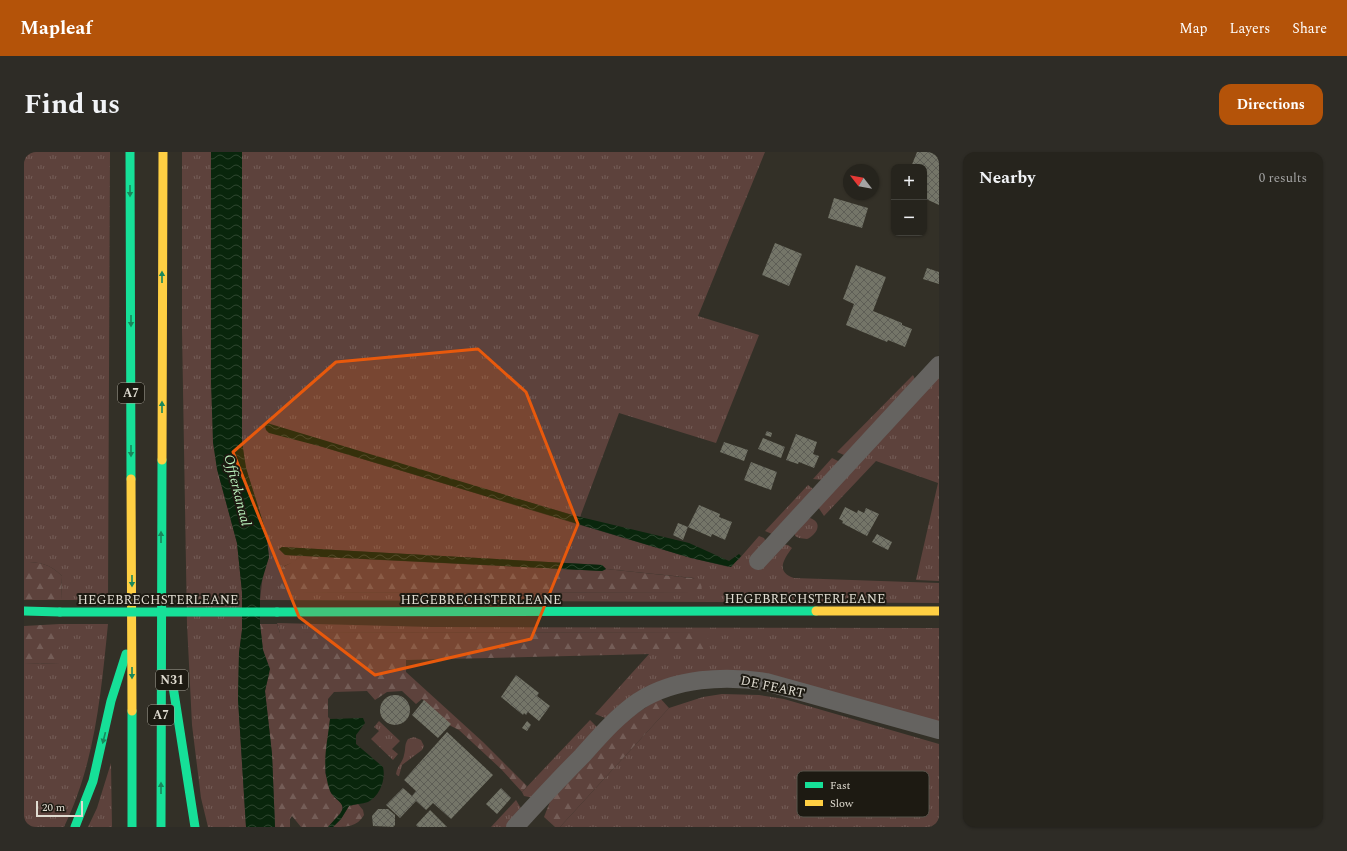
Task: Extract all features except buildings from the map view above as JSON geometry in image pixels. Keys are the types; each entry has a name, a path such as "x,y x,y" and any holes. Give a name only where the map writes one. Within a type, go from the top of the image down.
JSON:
{"main road":[{"name":"A7","path":"130,152 132,827"},
{"name":"A7","path":"161,827 160,604 163,152"},
{"name":"N31","path":"160,604 195,827"},
{"name":"HEGEBRECHSTERLEANE","path":"24,611 939,611"},
{"name":"A7","path":"75,827 83,812 92,786 112,700 132,634"}],"street":[{"path":"758,561 939,366"},
{"name":"DE FEART","path":"515,827 614,721 640,701 656,693 694,681 738,678 766,682 939,730"}],"highlighted area":[{"path":"478,349 526,392 578,524 531,639 375,675 299,617 233,452 336,362"}],"green space":[{"path":"24,152 110,152 108,600 61,600 62,576 44,564 24,562"},
{"path":"182,152 211,152 211,382 217,469 237,543 242,592 242,630 239,653 238,699 246,827 208,827 201,798 192,725 187,624 182,331"},
{"path":"242,152 765,152 698,316 759,335 716,443 619,413 580,517 265,425 266,430 691,558 729,567 739,559 759,536 764,538 766,542 788,545 792,548 786,556 783,569 788,575 794,578 939,583 939,603 260,600 263,574 269,557 266,532 246,468 242,442","holes":["282,547 602,565 606,569 694,578 702,593 287,592 284,566 294,562 301,556 285,555 279,549"]},
{"path":"939,373 939,581 916,580 938,483 876,461 824,516 818,507"},
{"path":"913,375 916,382 844,455 837,452"},
{"path":"832,458 840,462 823,480 813,479"},
{"path":"808,485 813,489 772,534 765,531"},
{"path":"810,518 817,523 818,526 816,532 807,539 795,536 795,530"},
{"path":"301,556 602,571 606,569 701,579 702,593 287,592 277,585 278,573 281,569"},
{"path":"24,562 44,564 62,576 61,600 24,600"},
{"path":"277,623 431,627 939,628 939,725 712,671 608,719 595,714 659,643 707,632 280,633"},
{"path":"60,624 108,624 103,676 95,728 83,778 75,803 64,827 24,827 24,663 60,664"},
{"path":"60,624 60,664 24,663 24,626"},
{"path":"260,624 277,624 280,633 707,632 710,650 651,654 406,660 406,672 483,742 527,786 522,792 501,769 459,730 449,725 422,699 416,704 402,691 387,692 375,700 367,691 334,692 328,699 328,717 330,719 325,773 334,797 342,804 342,811 328,827 301,827 292,816 290,819 290,827 275,827 272,754 265,691 269,674 263,650"},
{"path":"722,694 759,695 784,699 939,744 939,827 560,827 669,708 703,697"},
{"path":"660,698 669,708 560,827 555,827 544,817 551,799 616,727"},
{"path":"590,720 598,728 534,798 524,796 522,792"},
{"path":"379,721 400,741 392,749 398,754 393,760 371,739 379,731 374,727"},
{"path":"414,737 421,740 424,746 422,750 402,765 398,776 396,774 405,753 407,741 408,739"},
{"path":"111,763 112,827 88,827 97,808"},
{"path":"516,800 522,810 507,827 491,827"},
{"path":"358,804 363,810 364,815 358,822 351,826 333,827 341,819 349,806"}],"water":[{"name":"Offierkanaal","path":"211,152 242,152 242,442 246,468 266,532 269,557 260,587 260,624 263,650 270,669 265,691 272,754 275,827 246,827 238,699 239,653 242,630 242,592 237,543 217,469 213,443 211,382"},
{"path":"267,423 572,515 689,543 729,561 739,554 741,556 731,567 691,558 323,447 269,433 266,430 265,425"},
{"path":"282,547 602,565 606,569 602,571 285,555 279,549"},
{"path":"363,718 365,723 356,735 356,744 383,767 383,782 376,796 368,802 349,806 341,819 333,827 328,827 340,814 343,808 341,803 330,791 327,782 325,764 330,719"}],"traffic: fast":[{"path":"130,152 131,479"},
{"path":"161,827 162,460"},
{"path":"24,611 60,612"},
{"path":"277,612 816,611"},
{"path":"60,612 277,612"},
{"path":"75,827 93,781 111,701 126,654"},
{"path":"172,680 195,827"},
{"path":"132,711 132,827"}],"traffic: slow":[{"path":"162,460 163,152"},
{"path":"131,479 132,711"},
{"path":"816,611 939,611"}]}
